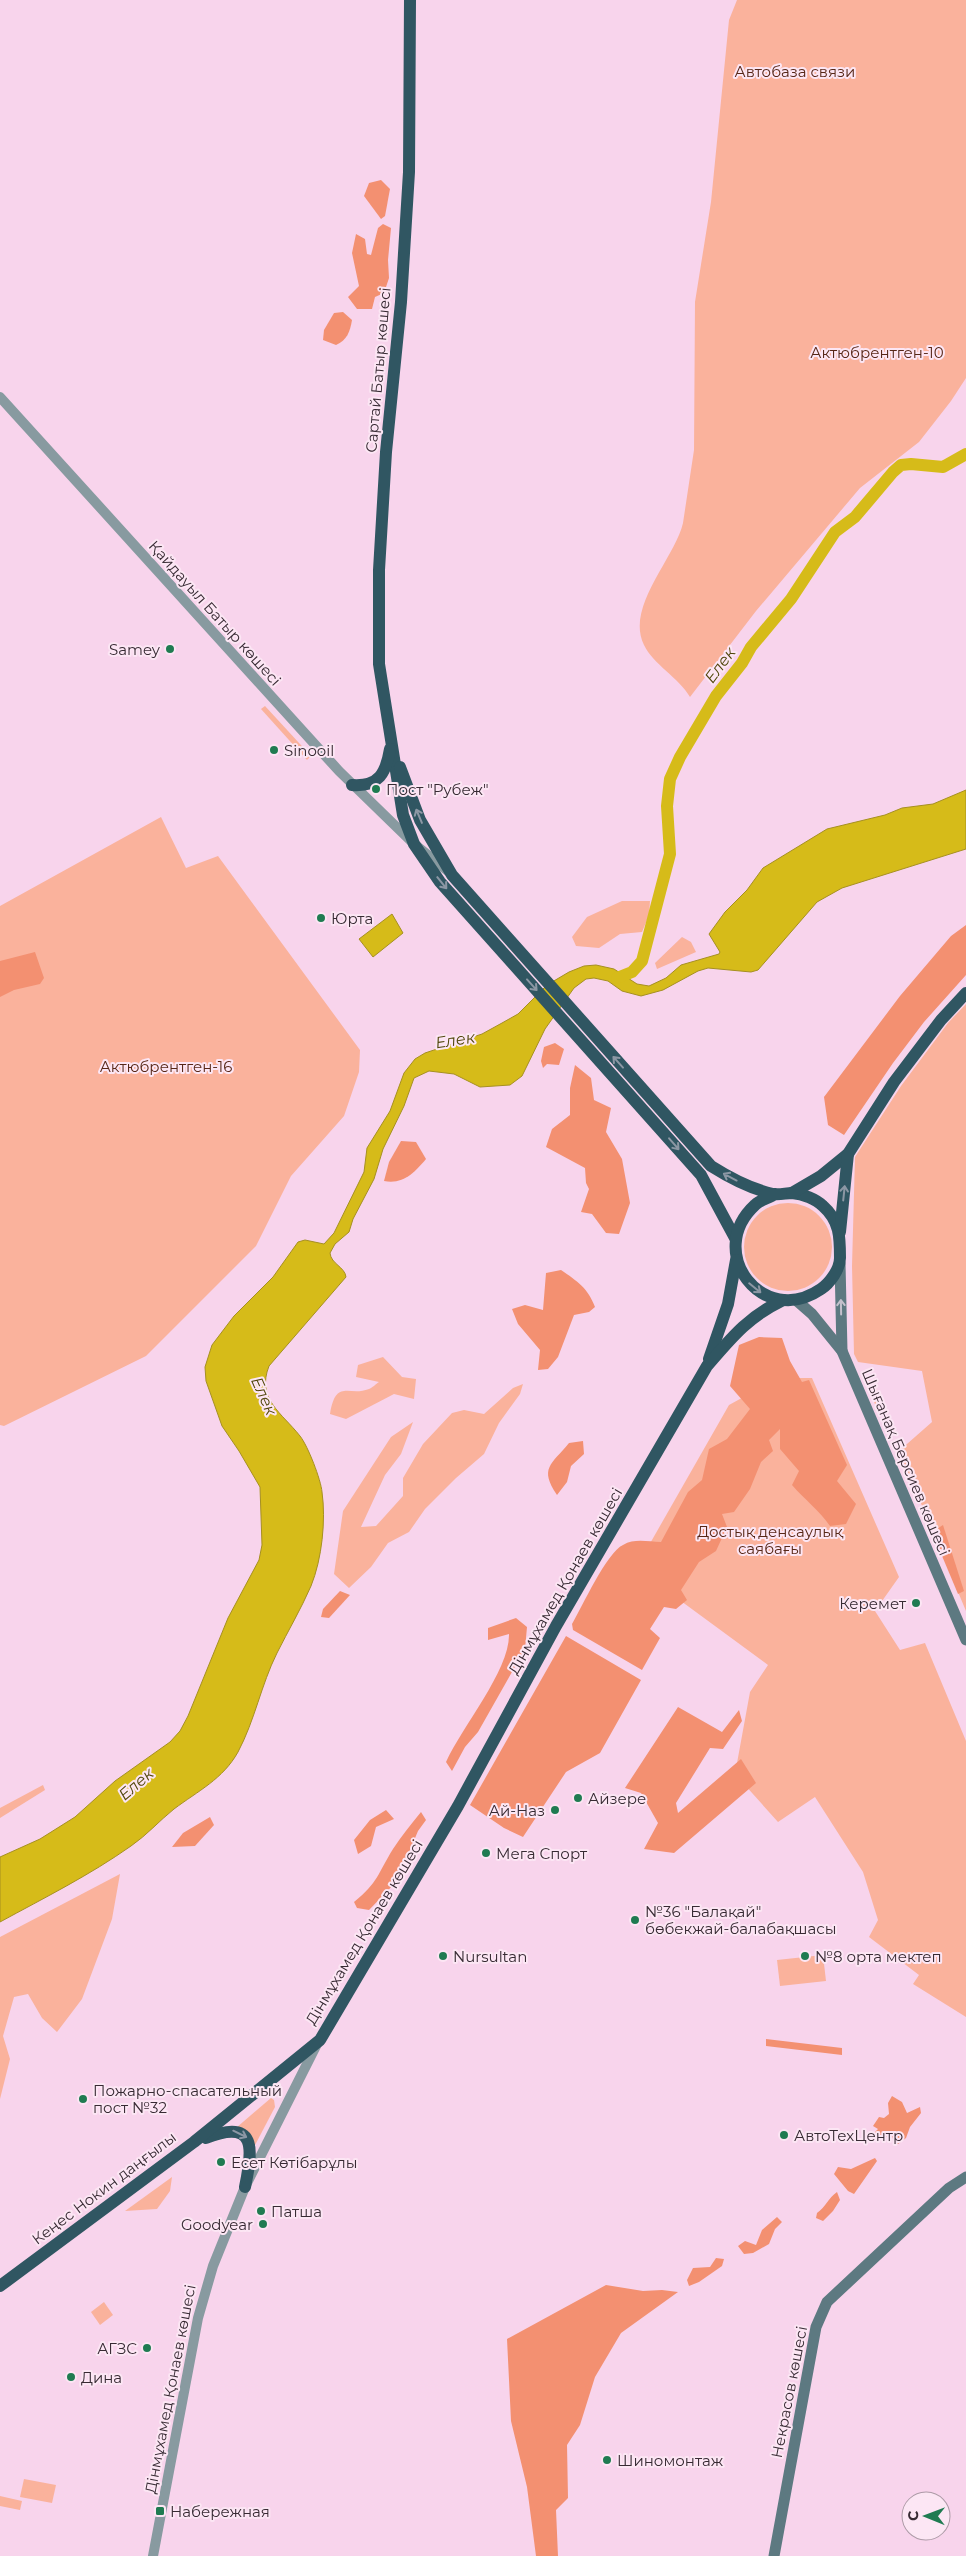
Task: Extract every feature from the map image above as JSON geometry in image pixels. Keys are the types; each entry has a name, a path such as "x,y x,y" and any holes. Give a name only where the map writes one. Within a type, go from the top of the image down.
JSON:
{"highway":[{"name":"Сартай Батыр көшесі","path":"391,742 379,664 379,570 386,452 401,302 409,172 410,0"},
{"path":"352,785 368,785 380,777 387,763 391,742"},
{"path":"391,742 403,814 414,844 440,882 504,944 646,1103 711,1166 730,1178 775,1194 792,1193 808,1196 822,1205 834,1217 840,1232"},
{"path":"391,742 420,820 452,875 504,944"},
{"path":"792,1193 821,1176 848,1154 894,1082 941,1020 966,993"},
{"path":"646,1103 701,1175 735,1238"},
{"path":"707,1366 738,1329 751,1318 789,1300 810,1296 823,1288 833,1276 840,1263 840,1232 848,1154"},
{"path":"707,1366 728,1304 736,1259 735,1238 742,1218 757,1203 775,1194"},
{"path":"736,1259 742,1274 753,1287 767,1296 789,1300"},
{"name":"Дінмұхамед Қонаев көшесі","path":"320,2040 458,1806 556,1626 707,1366"},
{"name":"Кеңес Нокин даңғылы","path":"0,2286 194,2142 320,2040"},
{"path":"194,2142 227,2130 236,2131 246,2137 251,2154 245,2187"}],"main road":[{"path":"840,1263 842,1351"},
{"path":"789,1300 812,1314 842,1351"},
{"name":"Шығанақ Берсиев көшесі","path":"842,1351 966,1640"},
{"name":"Некрасов көшесі","path":"774,2556 816,2327 820,2314 834,2295 948,2188 966,2177"}],"street":[{"name":"Қайдауыл Батыр көшесі","path":"0,397 352,785 414,844 452,875"},
{"name":"Дінмұхамед Қонаев көшесі","path":"153,2556 198,2318 213,2266 245,2187 320,2040"}],"green space":[{"path":"737,0 966,0 966,378 951,401 919,442 860,488 756,611 690,697 648,652 640,630 641,615 653,583 678,537 683,523 694,450 695,302 711,202 729,20"},
{"path":"265,706 311,756 307,760 261,709"},
{"name":"Актюбрентген-16","path":"161,817 186,868 218,856 360,1050 359,1072 344,1116 291,1176 256,1246 146,1356 4,1426 0,1425 0,906"},
{"path":"622,901 650,901 649,915 642,932 620,934 599,948 576,946 572,937 587,917"},
{"path":"682,937 691,942 696,952 657,969 655,963"},
{"path":"966,1004 966,1611 899,1451 932,1422 922,1371 858,1362 854,1354 852,1266 855,1157 901,1086 948,1023"},
{"path":"788,1203 805,1206 813,1210 825,1222 829,1230 832,1247 829,1264 825,1272 813,1284 805,1288 788,1291 771,1288 763,1284 751,1272 747,1264 744,1247 747,1230 751,1222 763,1210 771,1206"},
{"path":"383,1357 402,1377 416,1379 414,1399 394,1394 346,1419 330,1414 336,1396 340,1392 362,1391 379,1382 356,1377 358,1365"},
{"name":"Достық денсаулық саябағы","path":"778,1378 812,1378 899,1577 875,1611 900,1650 925,1643 966,1741 966,2017 913,1984 919,1975 869,1937 878,1920 863,1872 815,1797 778,1822 735,1774 750,1692 768,1665 636,1568 729,1405"},
{"path":"869,1380 873,1381 885,1410 883,1413 879,1413 866,1384"},
{"path":"523,1384 520,1394 499,1423 484,1454 456,1478 425,1509 409,1532 388,1543 371,1567 349,1588 334,1574 343,1511 391,1437 413,1422 401,1454 385,1475 361,1527 376,1526 403,1496 403,1478 423,1444 452,1413 464,1410 484,1414 513,1388"},
{"path":"43,1785 45,1790 0,1818 0,1808"},
{"path":"120,1874 112,1919 82,1999 57,2032 42,2018 28,1994 14,1997 3,2036 10,2059 0,2099 0,1937"},
{"path":"823,1955 826,1981 780,1986 777,1960"},
{"path":"271,2098 274,2100 275,2107 254,2147 236,2128"},
{"path":"172,2177 170,2191 157,2209 125,2211"},
{"path":"104,2302 113,2315 100,2325 91,2312"},
{"path":"24,2479 56,2485 52,2503 20,2497"},
{"path":"0,2496 22,2501 20,2510 0,2506"}],"shaded area":[{"path":"381,180 390,189 385,216 381,219 364,196 369,183"},
{"path":"383,224 391,228 388,260 389,278 384,293 375,297 372,309 357,309 348,297 359,286 352,253 356,234 365,239 367,254 371,255 378,228"},
{"path":"343,312 352,320 349,332 345,338 336,345 323,340 324,330 334,313"},
{"path":"966,925 966,975 924,1022 893,1063 844,1135 828,1125 824,1097 900,996 951,936"},
{"path":"35,952 44,978 40,984 14,990 0,997 0,961"},
{"path":"555,1043 564,1049 559,1065 547,1064 543,1068 541,1061 544,1047"},
{"path":"575,1065 591,1078 594,1100 611,1108 606,1132 622,1159 630,1203 619,1234 606,1233 592,1214 581,1212 589,1189 586,1183 585,1168 546,1147 552,1129 570,1115 570,1088"},
{"path":"401,1141 416,1142 426,1159 413,1173 403,1179 391,1182 384,1181 389,1162"},
{"path":"561,1270 585,1290 595,1307 589,1312 574,1315 558,1357 548,1369 538,1370 540,1350 518,1324 512,1309 525,1305 543,1310 546,1273"},
{"path":"759,1337 782,1338 790,1361 802,1382 809,1380 847,1465 837,1481 856,1504 846,1524 830,1526 792,1485 799,1471 780,1449 780,1429 769,1440 773,1451 761,1462 750,1489 734,1512 722,1514 727,1527 716,1551 699,1562 681,1590 687,1600 676,1609 664,1607 650,1629 660,1638 642,1670 573,1630 572,1624 602,1569 617,1550 623,1545 632,1542 661,1542 688,1492 702,1480 709,1449 727,1439 750,1409 730,1386 739,1345"},
{"path":"583,1441 584,1454 571,1466 567,1482 557,1495 549,1479 548,1472 550,1467 569,1443"},
{"path":"943,1525 964,1591 958,1594 932,1532"},
{"path":"340,1591 350,1595 329,1618 321,1617 323,1609"},
{"path":"516,1618 527,1627 525,1649 478,1732 465,1747 452,1771 446,1762 494,1681 507,1648 509,1634 488,1640 488,1628"},
{"path":"566,1636 641,1680 600,1753 566,1772 523,1837 504,1828 470,1805"},
{"path":"678,1707 722,1732 739,1710 742,1721 723,1749 710,1748 676,1803 678,1813 741,1759 756,1783 674,1853 644,1849 658,1823 641,1793 625,1788"},
{"path":"386,1810 394,1819 376,1827 371,1846 358,1854 354,1840 370,1820"},
{"path":"421,1812 426,1820 418,1831 397,1881 369,1910 357,1908 354,1902 373,1883 393,1849"},
{"path":"210,1817 214,1825 195,1846 172,1847 183,1833"},
{"path":"766,2039 842,2048 842,2055 766,2046"},
{"path":"892,2096 902,2102 907,2113 920,2107 921,2113 910,2127 906,2138 898,2144 895,2143 891,2135 877,2140 874,2133 878,2129 873,2126 879,2117 884,2118 889,2114 888,2103"},
{"path":"875,2158 877,2161 854,2194 848,2191 834,2174 838,2167 851,2169"},
{"path":"837,2192 840,2200 833,2211 823,2221 816,2218 817,2213"},
{"path":"777,2217 782,2222 775,2229 769,2244 753,2253 744,2254 738,2246 745,2241 756,2245 762,2230"},
{"path":"716,2258 724,2259 722,2266 699,2282 689,2286 687,2280 693,2268 710,2267"},
{"path":"606,2285 643,2291 662,2290 678,2292 621,2333 595,2377 580,2425 567,2445 568,2498 556,2510 558,2556 536,2556 527,2487 511,2421 507,2339"}],"water":[{"path":"966,790 966,849 842,888 817,902 758,970 751,972 708,968 698,971 663,990 641,996 622,991 608,981 594,978 586,979 574,988 545,1029 522,1076 510,1085 480,1087 454,1074 429,1071 414,1078 404,1106 383,1149 374,1179 353,1219 349,1232 335,1244 330,1253 346,1277 269,1366 266,1378 268,1397 300,1436 314,1463 322,1492 323,1527 318,1564 311,1586 271,1665 244,1740 225,1770 174,1809 131,1846 83,1876 0,1922 0,1857 40,1839 75,1817 115,1781 170,1742 180,1731 188,1716 228,1618 259,1560 262,1545 260,1487 222,1426 206,1381 205,1367 212,1345 234,1316 273,1277 298,1242 305,1240 324,1244 334,1233 364,1172 367,1148 390,1111 404,1073 415,1059 425,1053 482,1034 502,1023 518,1014 547,985 569,972 584,966 596,965 614,969 637,984 649,986 666,978 681,965 719,954 720,952 709,934 725,912 747,890 763,868 827,829 885,815 902,808 933,804"},
{"path":"392,914 403,933 373,957 359,939"}],"waterway":[{"name":"Елек","path":"617,978 632,972 642,961 670,854 667,806 670,779 680,757 716,696 742,663 751,647 791,599 835,532 855,517 893,472 901,465 943,467 966,454"}],"place":[{"name":"Samey","path":"170,649"},
{"name":"Sinooil","path":"274,750"},
{"name":"Пост \"Рубеж\"","path":"376,789"},
{"name":"Юрта","path":"321,918"},
{"name":"Керемет","path":"916,1603"},
{"name":"Айзере","path":"578,1798"},
{"name":"Ай-Наз","path":"555,1810"},
{"name":"Мега Спорт","path":"486,1853"},
{"name":"№36 \"Балақай\" бөбекжай-балабақшасы","path":"635,1920"},
{"name":"Nursultan","path":"443,1956"},
{"name":"№8 орта мектеп","path":"805,1956"},
{"name":"Пожарно-спасательный пост №32","path":"83,2099"},
{"name":"АвтоТехЦентр","path":"784,2135"},
{"name":"Есет Көтібарұлы","path":"221,2162"},
{"name":"Патша","path":"261,2211"},
{"name":"Goodyear","path":"263,2224"},
{"name":"АГЗС","path":"147,2348"},
{"name":"Дина","path":"71,2377"},
{"name":"Шиномонтаж","path":"607,2460"},
{"name":"Набережная","path":"160,2511"}],"park label":[{"name":"Автобаза связи","path":"795,71"},
{"name":"Актюбрентген-10","path":"877,352"}]}
